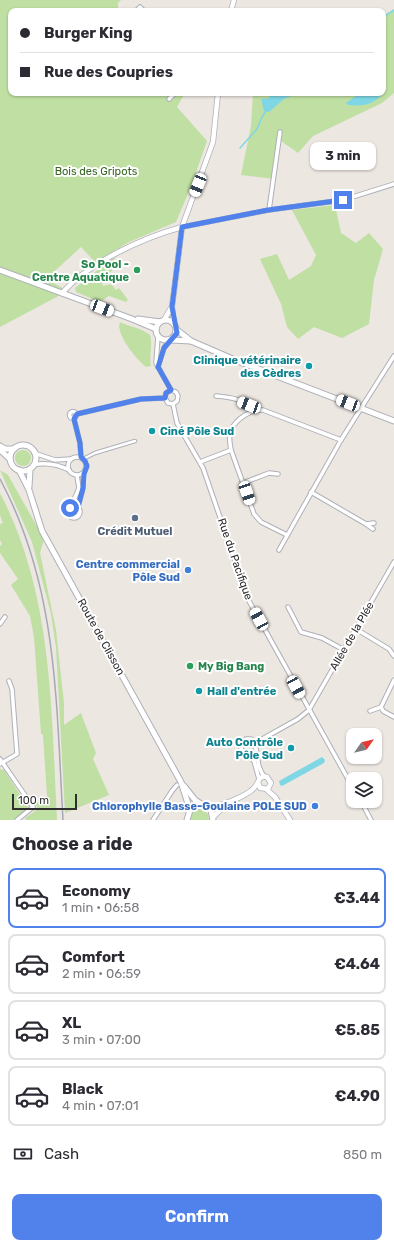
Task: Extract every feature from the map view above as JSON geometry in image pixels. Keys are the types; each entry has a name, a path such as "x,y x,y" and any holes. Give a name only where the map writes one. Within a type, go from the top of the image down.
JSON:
{"main road":[{"path":"0,270 132,319 156,330 158,336 164,340 191,341"},
{"path":"132,319 169,320 174,324 177,330 191,341 394,421"},
{"path":"156,330 162,321"},
{"path":"170,340 176,336 177,330"},
{"path":"0,446 5,449 14,449 25,446 34,453 32,467 26,471 19,470 13,466 10,459 0,450"},
{"path":"10,459 14,449"},
{"name":"Route de Clisson","path":"29,490 32,467"},
{"name":"Route de Clisson","path":"19,470 29,490 42,531 179,784 190,810"},
{"name":"Route de Clisson","path":"179,784 201,805 208,808"},
{"path":"187,820 190,810 201,805"},
{"path":"208,808 213,818"}],"street":[{"path":"169,99 172,96"},
{"path":"174,324 172,307 182,227 213,142 218,96"},
{"path":"268,210 280,132"},
{"path":"62,293 82,276 113,255 182,227 268,210 343,200 394,184"},
{"path":"162,321 172,307"},
{"path":"158,336 155,360 171,390 175,391 178,396 177,401 173,404 168,403 165,398"},
{"path":"158,367 161,357 170,340"},
{"path":"279,550 340,440 394,356"},
{"path":"165,398 166,393 171,390"},
{"path":"216,396 229,398 249,405 253,411"},
{"path":"32,467 46,463 56,465 69,470 77,476 78,488 68,513 69,516 74,519 80,515 78,507 83,488 84,474 87,466 82,458 74,419 70,418 70,413 73,412 77,414 141,399 165,398"},
{"name":"Rue du Pacifique","path":"173,404 177,423 200,462 249,601 346,776"},
{"path":"286,535 258,519 254,514 231,450 229,442 231,430 244,417 253,411 263,410 340,440"},
{"path":"74,419 77,414"},
{"path":"34,453 55,460 71,459 76,457 82,458 135,441"},
{"path":"200,462 231,450"},
{"path":"69,470 68,463 71,459"},
{"path":"77,476 84,474"},
{"path":"243,483 269,474 278,474"},
{"path":"311,492 372,529"},
{"path":"71,506 78,507"},
{"path":"366,524 374,522"},
{"name":"Allée de la Plée","path":"309,710 394,562"},
{"path":"288,607 301,632 322,638 344,650"},
{"path":"0,624 5,617"},
{"path":"356,629 389,649 394,656"},
{"path":"370,711 381,707 394,680"},
{"path":"9,681 12,689 17,754 1,762 33,807 17,820"},
{"path":"381,707 383,711 394,718"},
{"path":"255,743 298,719 309,710"},
{"path":"255,743 248,739 242,743 241,749 254,761 260,788 266,788 272,794 290,820"},
{"path":"255,743 255,750 261,771 270,781 266,788"},
{"path":"247,754 252,753 255,750"},
{"path":"254,788 258,781 265,777"},
{"path":"153,820 172,791 179,784"},
{"path":"208,808 229,802 254,788 266,788"},
{"path":"213,818 229,802"},
{"path":"365,808 371,820"}],"green space":[{"name":"Bois des Gripots","path":"0,0 121,0 118,3 118,8 8,8 8,96 183,96 177,107 207,141 190,189 176,222 129,242 95,262 81,247 46,279 68,291 0,327"},
{"path":"394,10 394,93 382,103 313,136 298,153 281,141 274,179 241,175 251,126 253,96 386,96 386,14"},
{"path":"335,205 341,233 356,243 369,233 383,249 374,280 369,324 342,338 314,327 298,339 287,327 281,304 260,259 277,254 289,280 311,266 316,255 292,210"},
{"path":"114,257 115,262 111,272 101,280 103,286 111,284 116,290 119,288 128,300 126,302 109,296 100,302 76,292 75,288"},
{"path":"120,322 150,335 151,366 146,367 137,359 124,340 119,327"},
{"path":"23,450 29,452 31,458 29,464 23,466 17,464 15,458 17,452"},
{"path":"0,470 8,475 44,539 40,553 56,630 64,703 64,725 81,713 96,753 93,759 109,795 65,813 56,648 51,614 32,542"},
{"path":"0,493 17,532 30,571 40,612 50,694 57,820 26,820 25,818 38,809 35,803 47,796 43,735 41,734 34,637 30,616 11,585 18,579 0,553 0,546 2,544 0,540 0,524 3,523 0,515"},
{"path":"0,769 4,770 28,807 15,820 0,820"},
{"path":"201,809 208,814 209,820 190,820 193,812"}],"water":[{"path":"269,96 290,96 284,99 269,112 264,111 261,99 270,98"},
{"path":"356,96 381,96 372,103 364,105 348,105 346,103"},
{"path":"322,757 325,760 324,763 282,786 280,785 279,781"}],"waterway":[{"path":"386,15 394,10"},
{"path":"240,148 257,129 266,111"}],"railway":[{"path":"0,479 19,520 33,561 44,603 51,646 55,689 63,820"}],"place":[{"name":"So Pool - Centre Aquatique","path":"137,270"},
{"name":"Clinique vétérinaire des Cèdres","path":"309,366"},
{"name":"Ciné Pôle Sud","path":"152,431"},
{"name":"Crédit Mutuel","path":"135,518"},
{"name":"Centre commercial Pôle Sud","path":"188,570"},
{"name":"My Big Bang","path":"190,666"},
{"name":"Hall d'entrée","path":"199,691"},
{"name":"Auto Contrôle Pôle Sud","path":"291,748"},
{"name":"Chlorophylle Basse-Goulaine POLE SUD","path":"315,806"}],"route":[{"path":"70,508 71,506 78,507 83,488 84,474 87,468 85,461 81,457 80,443 74,419 77,417 77,414 141,399 165,398 166,393 171,390 158,367 164,348 169,340 174,338 177,333 177,328 174,324 172,307 176,285 182,227 268,210 343,200"}]}
